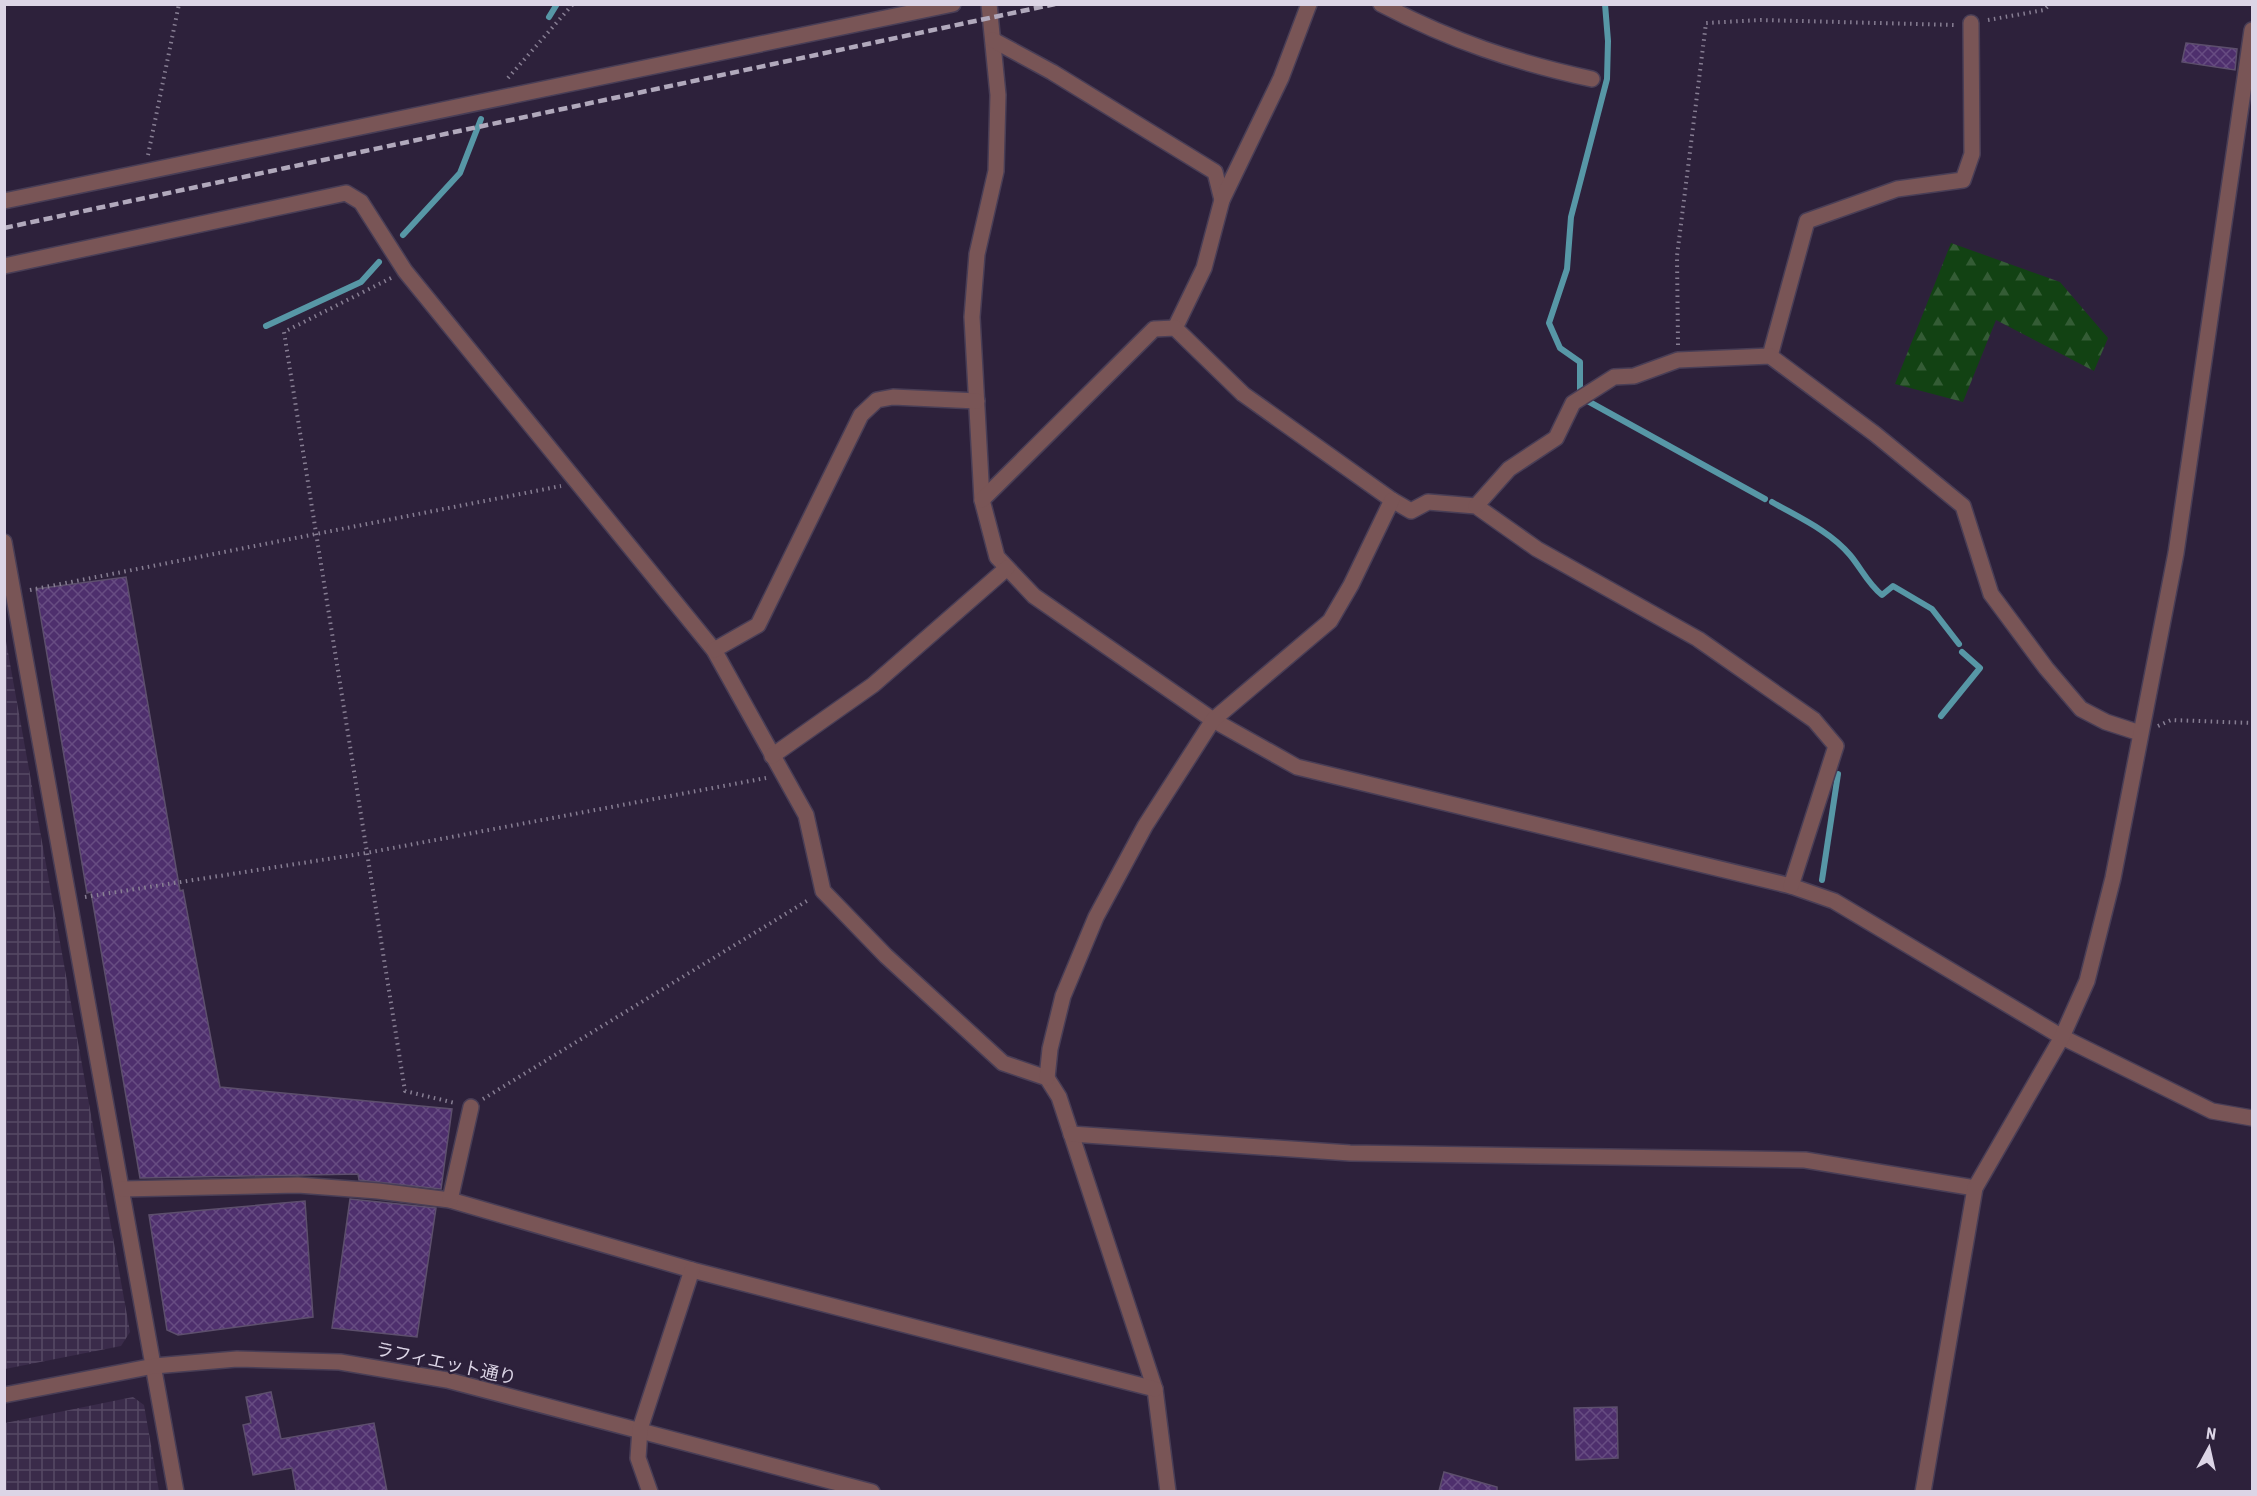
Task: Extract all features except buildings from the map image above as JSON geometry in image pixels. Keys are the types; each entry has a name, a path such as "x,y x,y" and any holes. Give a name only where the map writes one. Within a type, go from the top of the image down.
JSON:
{"street":[{"path":"4,201 953,4"},
{"path":"989,4 998,95 996,171 977,254 972,317 982,500 988,532 997,557 1034,596 1213,720 1297,767 1791,886 1834,901 2062,1036 2212,1111 2253,1118"},
{"path":"1175,328 1204,268 1222,200 1281,78 1309,4"},
{"path":"1381,4 1433,31 1495,54 1527,65 1592,79"},
{"path":"1770,356 1807,221 1897,189 1963,180 1972,154 1971,23"},
{"path":"1923,1491 1975,1188 2062,1036 2087,981 2113,878 2176,553 2253,30"},
{"path":"993,40 1052,72 1215,172 1222,200"},
{"path":"4,267 346,193 361,202 405,270 714,650 806,815 823,891 886,956 1003,1063 1047,1078"},
{"path":"982,500 1154,329 1175,328 1243,394 1392,500 1411,511 1428,502 1476,506 1537,549 1698,639 1814,720 1836,746 1791,886"},
{"path":"1476,506 1509,470 1556,438 1573,403 1614,377 1634,376 1678,360 1770,356 1875,434 1964,506 1990,594 2053,676 2081,709 2106,722 2140,733"},
{"path":"714,650 758,625 861,415 877,400 893,397 977,401"},
{"path":"1168,1491 1155,1389 1059,1097 1047,1078 1050,1049 1063,996 1096,917 1145,826 1213,720 1330,621 1351,585 1392,500"},
{"path":"4,543 176,1491"},
{"path":"772,756 873,685 1007,568"},
{"path":"450,1200 471,1107"},
{"path":"1071,1134 1350,1153 1805,1160 1975,1188"},
{"path":"122,1189 298,1185 378,1191 450,1200 692,1270 1155,1389"},
{"path":"650,1491 638,1458 639,1429 692,1270"},
{"name":"ラフィエット通り","path":"4,1395 154,1366 237,1359 340,1362 447,1380 872,1491"}],"path":[{"path":"145,170 179,4"},
{"path":"488,101 573,4"},
{"path":"1678,360 1677,256 1706,23 1761,20 1947,26 2044,10 2050,4"},
{"path":"405,270 284,332 314,536 405,1091 471,1107 823,891"},
{"path":"13,593 577,483"},
{"path":"2140,733 2171,720 2253,723"},
{"path":"70,900 366,853 782,775"}],"shaded area":[{"path":"4,630 130,1332 121,1346 5,1369"},
{"path":"133,1397 144,1405 159,1491 5,1491 5,1423"}],"green space":[{"path":"1951,243 2060,282 2108,338 2094,371 1996,320 1963,402 1895,384"}],"waterway":[{"path":"549,17 557,4"},
{"path":"1580,395 1580,362 1560,348 1549,323 1567,269 1571,217 1607,79 1608,41 1605,4"},
{"path":"403,235 460,173 481,119"},
{"path":"266,326 361,282 379,262"},
{"path":"1584,399 1765,499"},
{"path":"1772,502 1813,525 1842,546 1882,595 1893,586 1932,609 1959,644"},
{"path":"1941,716 1980,668 1962,652"},
{"path":"1822,880 1838,774"}],"railway":[{"path":"4,228 1055,4"}]}
